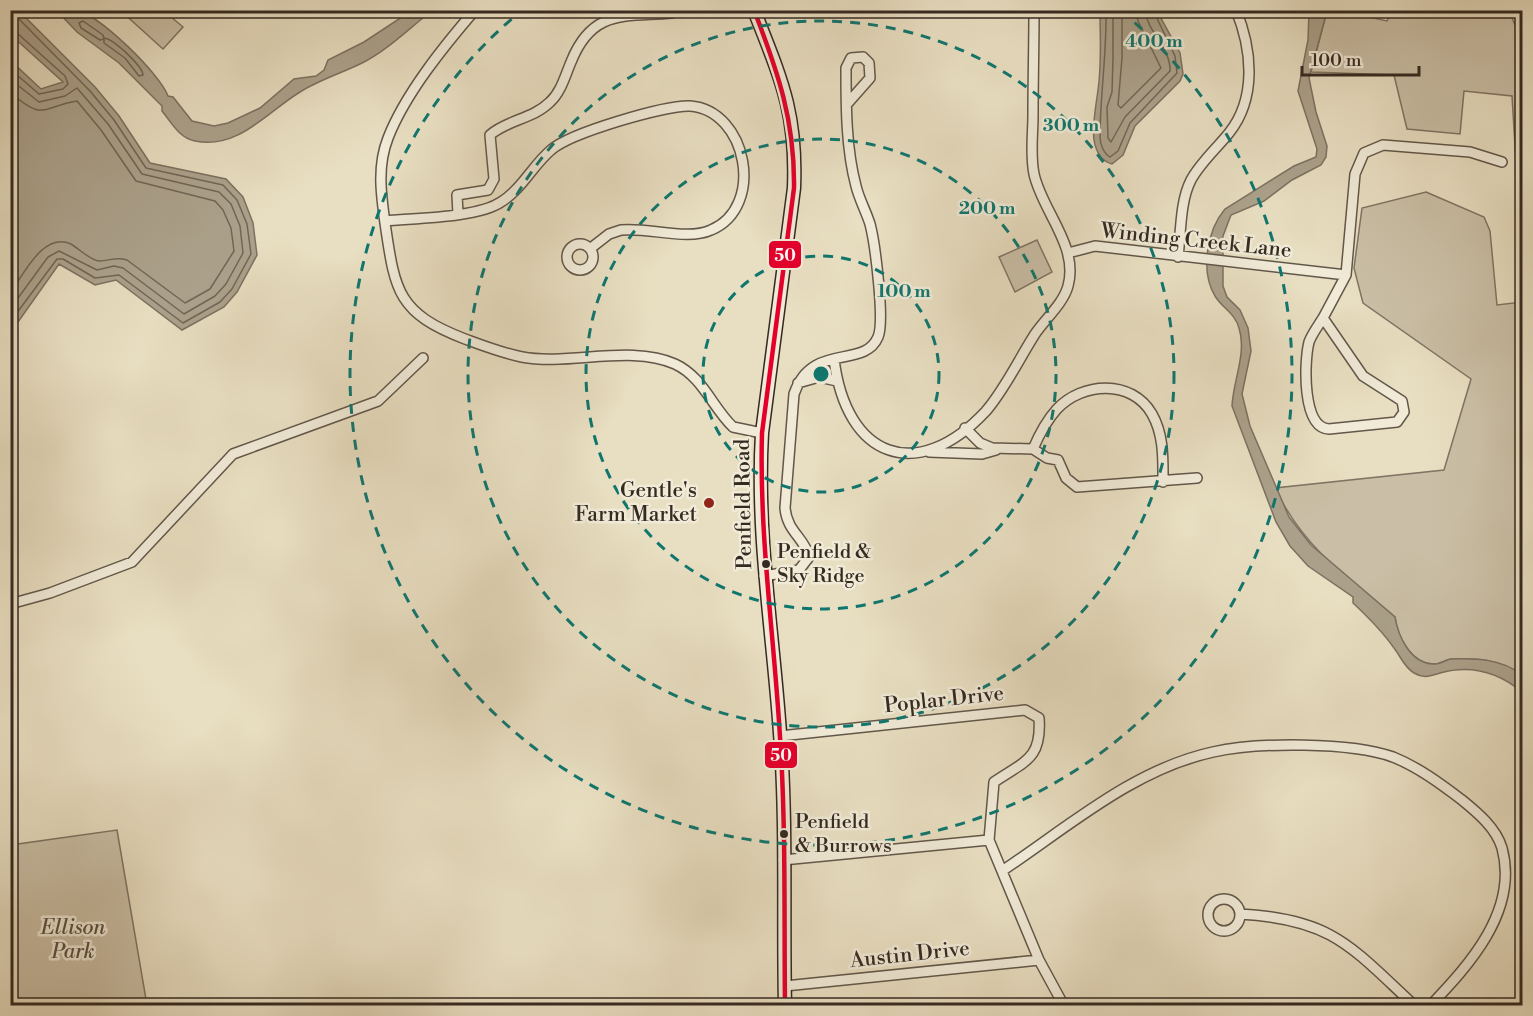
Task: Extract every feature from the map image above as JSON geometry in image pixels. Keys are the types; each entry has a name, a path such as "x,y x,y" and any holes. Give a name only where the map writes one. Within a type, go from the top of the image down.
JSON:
{"main road":[{"name":"Penfield Road","path":"753,13 773,55 788,100 795,158 794,189 762,433 759,513 780,736 785,1005"}],"street":[{"path":"475,10 422,80 388,138 380,178 396,285 407,305 422,319 451,334 522,357 640,357 665,361 694,377 733,427 762,433"},
{"path":"459,214 457,195 488,190 494,179 490,135 498,128 521,120 552,101 588,32 606,18 672,14 678,10"},
{"path":"834,359 844,406 866,437 894,452 919,455 941,445 965,428 990,405 1042,323 1062,298 1068,285 1068,253 1034,174 1034,10"},
{"path":"1178,256 1186,193 1190,182 1231,131 1243,107 1248,90 1250,78 1246,43 1236,10"},
{"path":"764,576 799,570 809,557 808,551 787,523 785,508 794,394 798,383 816,363 866,350 875,343 881,324 872,232 855,186 848,138 847,104 846,68 851,58 863,57 869,63 870,78 847,104"},
{"path":"385,221 480,211 501,203 553,148 569,139 672,107 691,106 710,112 721,120 736,141 745,177 739,204 722,224 698,234 621,230 609,234 591,248"},
{"path":"1323,318 1363,376 1402,401 1404,412 1400,419 1394,423 1320,428 1315,422 1308,398 1307,358 1310,339 1346,275 1355,174 1364,153 1383,145 1470,152 1502,162"},
{"name":"Winding Creek Lane","path":"1068,253 1095,246 1346,275"},
{"path":"10,604 50,593 132,562 232,454 378,401 423,358"},
{"path":"798,383 808,378 819,377 837,381"},
{"path":"1033,449 1047,422 1066,400 1087,391 1114,389 1134,396 1154,416 1162,444 1163,482"},
{"path":"965,428 980,443 1000,449"},
{"path":"927,451 982,454 1000,449 1033,449 1047,458 1058,460 1066,478 1077,487 1197,478"},
{"name":"Poplar Drive","path":"780,736 1025,710 1038,718 1040,740 1033,756 994,783 989,840"},
{"path":"1002,871 1124,788 1167,768 1210,752 1246,746 1280,745 1381,753 1414,767 1466,803 1487,823 1502,848 1504,880 1500,900 1484,942 1472,961 1430,1005"},
{"path":"783,860 989,840 1039,960 1064,1005"},
{"path":"1240,914 1282,917 1323,929 1350,946 1415,1005"},
{"name":"Austin Drive","path":"785,986 1039,960"}],"green space":[{"path":"121,11 164,11 183,27 163,49"},
{"path":"1327,11 1341,11 1387,21 1392,11 1509,11 1522,36 1522,228 1520,228 1512,96 1464,91 1460,134 1407,129 1394,75 1311,72"},
{"path":"1426,192 1484,217 1490,231 1497,305 1522,302 1522,675 1506,666 1488,661 1451,659 1435,664 1418,659 1402,640 1395,617 1327,560 1312,544 1286,509 1275,488 1444,470 1471,379 1363,303 1354,268 1362,208"},
{"path":"1037,240 1052,272 1015,292 999,257"},
{"name":"Ellison Park","path":"117,830 147,1005 11,1005 11,845"}],"water":[{"path":"76,10 99,22 142,60 163,86 168,96 173,97 192,121 214,126 228,123 260,108 294,79 316,76 324,70 328,60 364,42 411,11 432,11 372,58 307,88 238,135 211,142 195,141 184,137 162,111 162,106 119,63 77,32 57,11"},
{"path":"19,11 95,87 119,116 150,163 226,179 243,197 253,223 257,255 237,292 224,307 182,330 116,280 95,285 59,264 11,332 11,61 41,89 63,82 11,35 11,14"},
{"path":"1100,11 1157,11 1180,53 1183,74 1180,81 1135,126 1123,155 1112,164 1105,161 1098,152 1094,134 1100,70"},
{"path":"1309,11 1327,11 1309,78 1316,112 1327,146 1326,157 1321,165 1292,180 1264,201 1231,215 1223,236 1223,286 1227,297 1240,310 1248,328 1251,351 1242,394 1250,426 1289,517 1311,545 1395,617 1402,640 1412,654 1418,659 1433,664 1451,659 1470,659 1506,666 1522,675 1522,692 1504,679 1484,672 1463,669 1424,676 1408,668 1385,636 1353,603 1353,597 1308,566 1290,546 1276,522 1232,406 1241,357 1241,338 1235,318 1218,300 1210,286 1207,263 1210,239 1225,209 1294,166 1316,157 1317,149 1298,91 1308,40"}],"transit line":[{"name":"50","path":"754,10 771,55 783,97 794,164 794,188 762,433 765,547 782,770 785,1006"}],"place":[{"name":"Gentle's Farm Market","path":"709,503"},
{"name":"Penfield & Sky Ridge","path":"766,564"},
{"name":"Penfield & Burrows","path":"784,834"}]}
